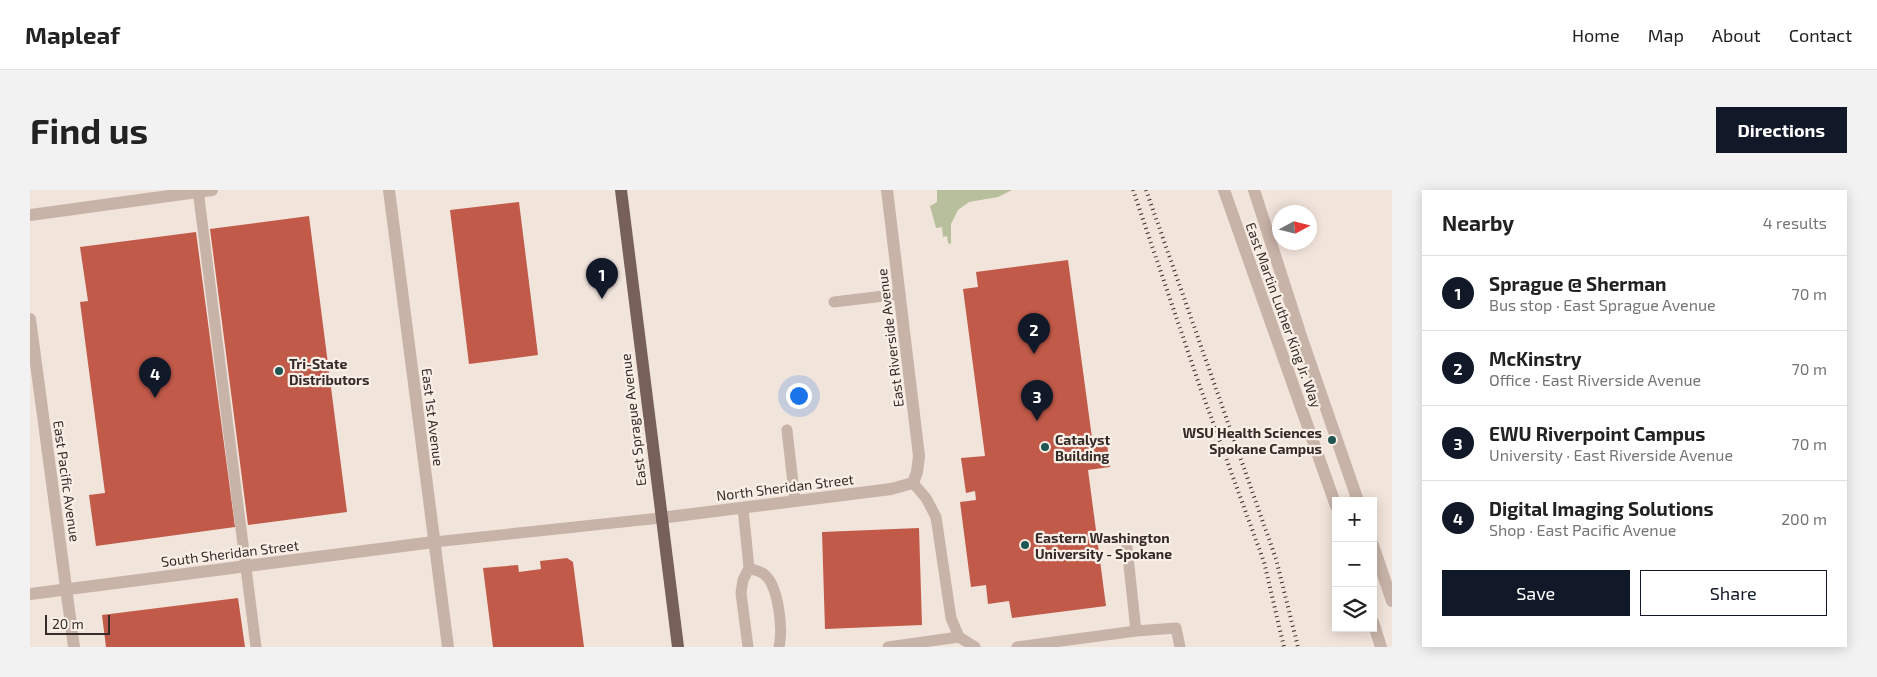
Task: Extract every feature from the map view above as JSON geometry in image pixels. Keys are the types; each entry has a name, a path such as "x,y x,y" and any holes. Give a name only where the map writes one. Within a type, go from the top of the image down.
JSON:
{"main road":[{"name":"East Sprague Avenue","path":"621,190 660,518 678,647"}],"street":[{"path":"30,215 212,190"},
{"name":"East 1st Avenue","path":"389,190 448,647"},
{"name":"East Riverside Avenue","path":"887,190 920,456 913,483"},
{"name":"East Martin Luther King Jr. Way","path":"1224,190 1333,497"},
{"name":"East Martin Luther King Jr. Way","path":"1254,190 1302,339 1357,497"},
{"name":"East Pacific Avenue","path":"30,319 74,647"},
{"name":"North Sheridan Street","path":"660,518 891,489 913,483"},
{"name":"South Sheridan Street","path":"30,594 434,542"},
{"path":"1377,557 1392,601"},
{"path":"1377,632 1382,647"}],"lane":[{"path":"198,191 256,647"},
{"path":"834,302 900,294"},
{"path":"787,430 795,501"},
{"path":"913,483 926,498 936,517 951,618 959,636 975,647"},
{"path":"743,508 749,568 743,580 741,593 748,647"},
{"path":"434,542 660,518"},
{"path":"1127,547 1136,630"},
{"path":"749,568 763,574 773,584 781,635 779,647"},
{"path":"1017,647 1136,630 1176,628 1180,647"},
{"path":"888,647 959,636"}],"green space":[{"path":"937,190 1012,190 998,197 969,202 958,210 951,224 951,244 948,243 947,236 943,237 942,227 936,228 930,206 937,202"}],"building":[{"path":"519,202 538,355 469,364 450,210"},
{"name":"Tri-State Distributors","path":"309,216 347,512 248,525 210,229"},
{"path":"196,232 235,527 96,546 89,495 105,493 80,302 88,301 80,247"},
{"name":"Catalyst Building","path":"1068,260 1092,438 1106,436 1110,467 1088,470 1106,606 1012,618 1009,601 988,604 986,585 971,587 960,502 976,500 975,491 966,493 961,458 985,456 963,289 978,287 976,272"},
{"path":"919,528 922,625 825,629 822,532"},
{"path":"567,558 573,562 584,647 493,647 483,568 518,565 519,572 541,569 540,561"},
{"path":"238,598 245,647 106,647 102,615"}],"railway":[{"path":"1133,190 1200,387 1264,562 1284,647"},
{"path":"1146,190 1276,559 1298,647"}],"place":[{"name":"Sprague @ Sherman","path":"602,299"},
{"name":"McKinstry","path":"1034,354"},
{"name":"Tri-State Distributors","path":"279,371"},
{"name":"Digital Imaging Solutions","path":"155,398"},
{"name":"EWU Riverpoint Campus","path":"1037,421"},
{"name":"WSU Health Sciences Spokane Campus","path":"1332,440"},
{"name":"Catalyst Building","path":"1045,447"},
{"name":"Eastern Washington University - Spokane","path":"1025,545"}]}
